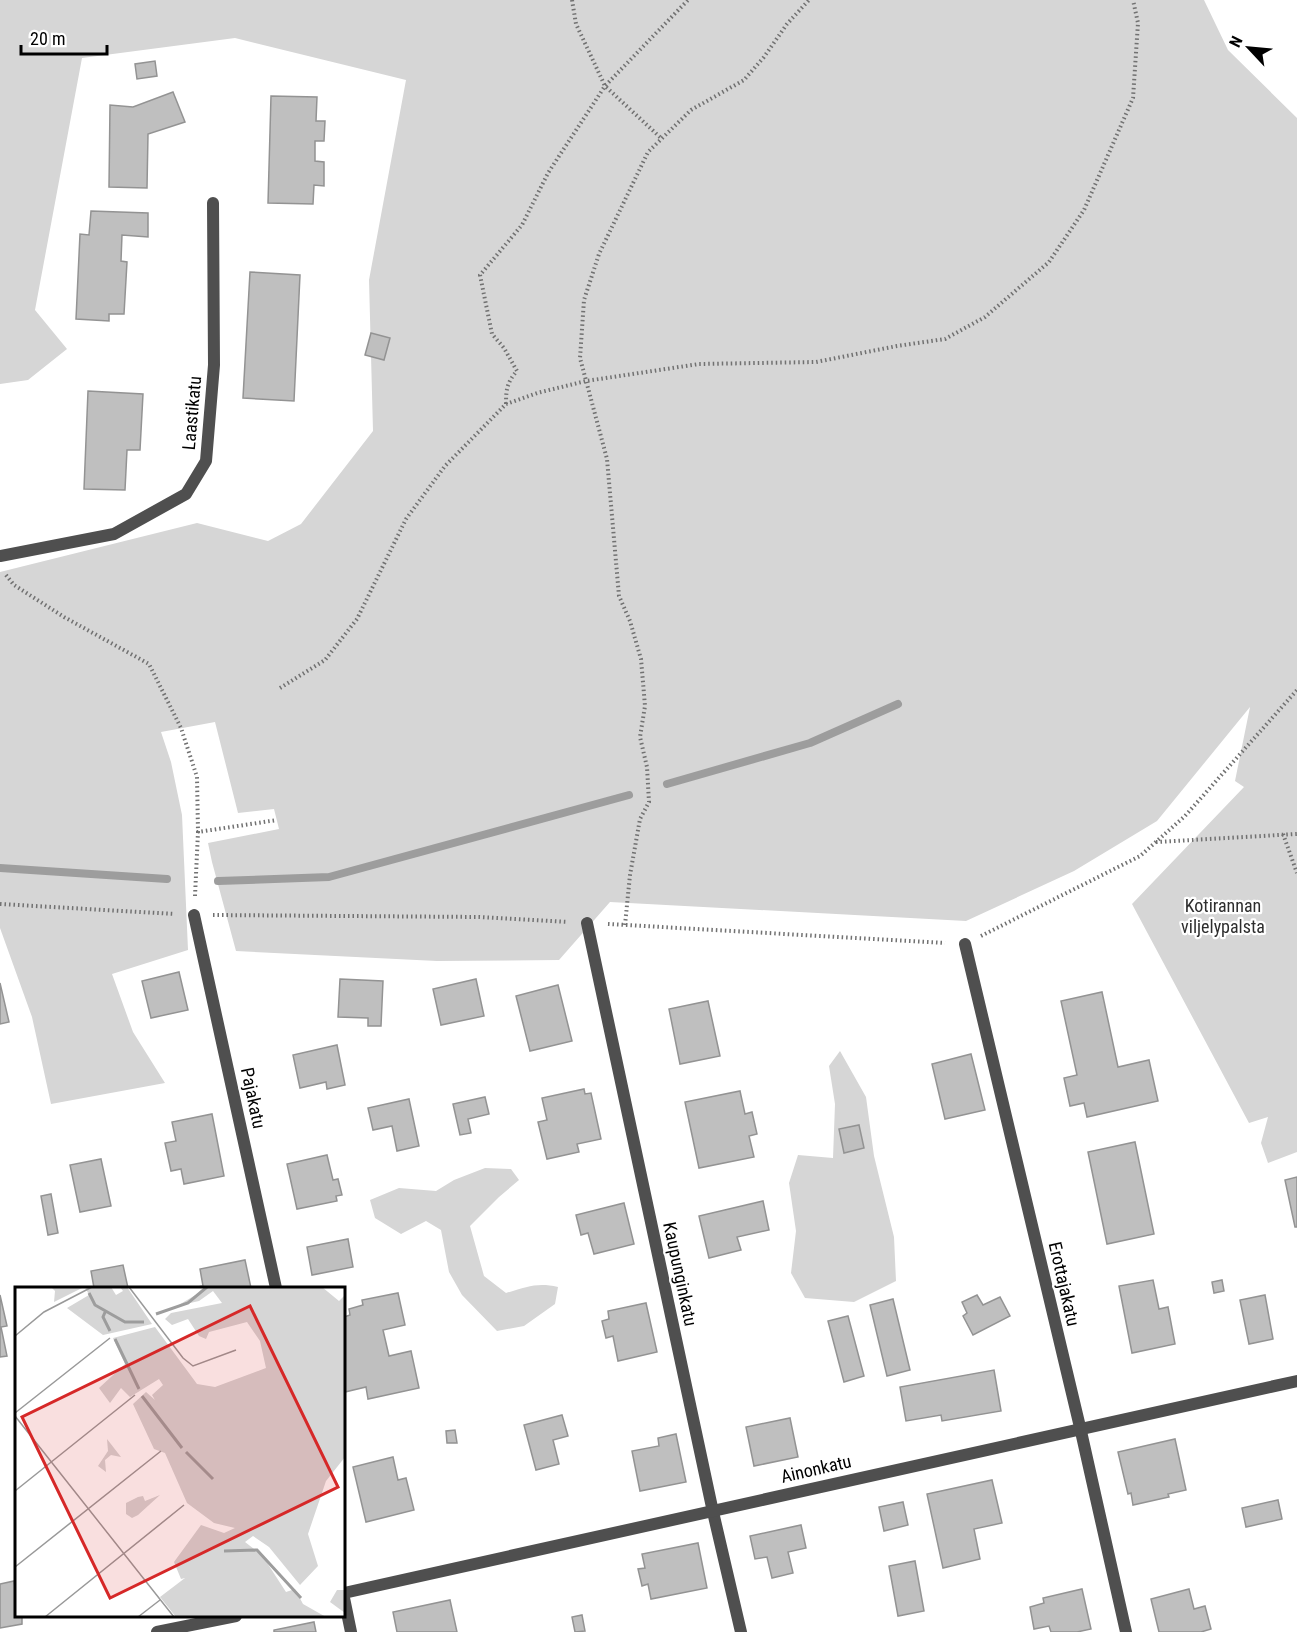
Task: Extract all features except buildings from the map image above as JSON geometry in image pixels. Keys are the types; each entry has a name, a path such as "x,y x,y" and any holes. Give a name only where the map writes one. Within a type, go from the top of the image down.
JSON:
{"street":[{"name":"Laastikatu","path":"0,556 114,534 186,494 206,460 214,365 213,203"},
{"name":"Pajakatu","path":"194,915 276,1287"},
{"name":"Kaupunginkatu","path":"587,923 713,1512 741,1632"},
{"name":"Erottajakatu","path":"964,944 1080,1427 1126,1632"},
{"name":"Ainonkatu","path":"345,1593 713,1512 1080,1427 1297,1381"},
{"path":"345,1603 351,1632"},
{"path":"157,1632 231,1617"}],"path":[{"path":"572,0 576,24 605,86 662,139"},
{"path":"506,405 506,388 517,371 504,348 492,334 480,275 522,225 548,172 605,86 688,0"},
{"path":"625,925 630,875 640,819 649,802 647,767 640,737 645,706 641,659 630,621 619,596 607,459 580,358 584,300 599,255 648,152 691,111 744,80 765,57 808,0"},
{"path":"280,688 325,660 357,619 406,519 446,466 506,405 537,393 586,381 699,364 816,362 945,339 985,317 1049,262 1084,210 1133,98 1138,23 1133,0"},
{"path":"0,569 14,585 64,617 148,664 181,728 197,777 198,832 194,915"},
{"path":"0,904 194,915 479,917 964,944 1140,855 1185,816 1297,690"},
{"path":"198,832 277,820"},
{"path":"1283,834 1297,873"},
{"path":"1155,842 1297,834"}],"green space":[{"name":"Kotirannan viljelypalsta","path":"0,0 1204,0 1228,50 1297,118 1297,1152 1268,1163 1261,1143 1268,1117 1249,1123 1132,904 1244,787 1235,781 1250,707 1157,821 1074,871 966,921 610,902 559,960 437,961 236,951 208,843 279,829 274,809 238,813 215,722 161,732 171,762 182,815 188,950 112,974 133,1032 165,1083 51,1104 32,1017 0,928 0,572 197,523 268,541 301,524 373,431 369,280 406,80 235,38 82,58 35,310 67,349 28,380 0,384"},
{"path":"840,1051 866,1097 874,1156 894,1237 896,1281 854,1302 805,1298 791,1273 796,1231 789,1183 798,1155 833,1158 835,1104 829,1066"},
{"path":"485,1168 511,1169 519,1180 470,1226 484,1276 506,1293 538,1285 558,1287 555,1304 524,1326 497,1331 462,1295 449,1272 441,1230 426,1221 401,1234 375,1218 370,1200 399,1188 436,1191 454,1180"}],"waterway":[{"path":"667,784 810,743 898,704"},
{"path":"218,881 329,877 629,795"},
{"path":"0,868 167,879"}]}
